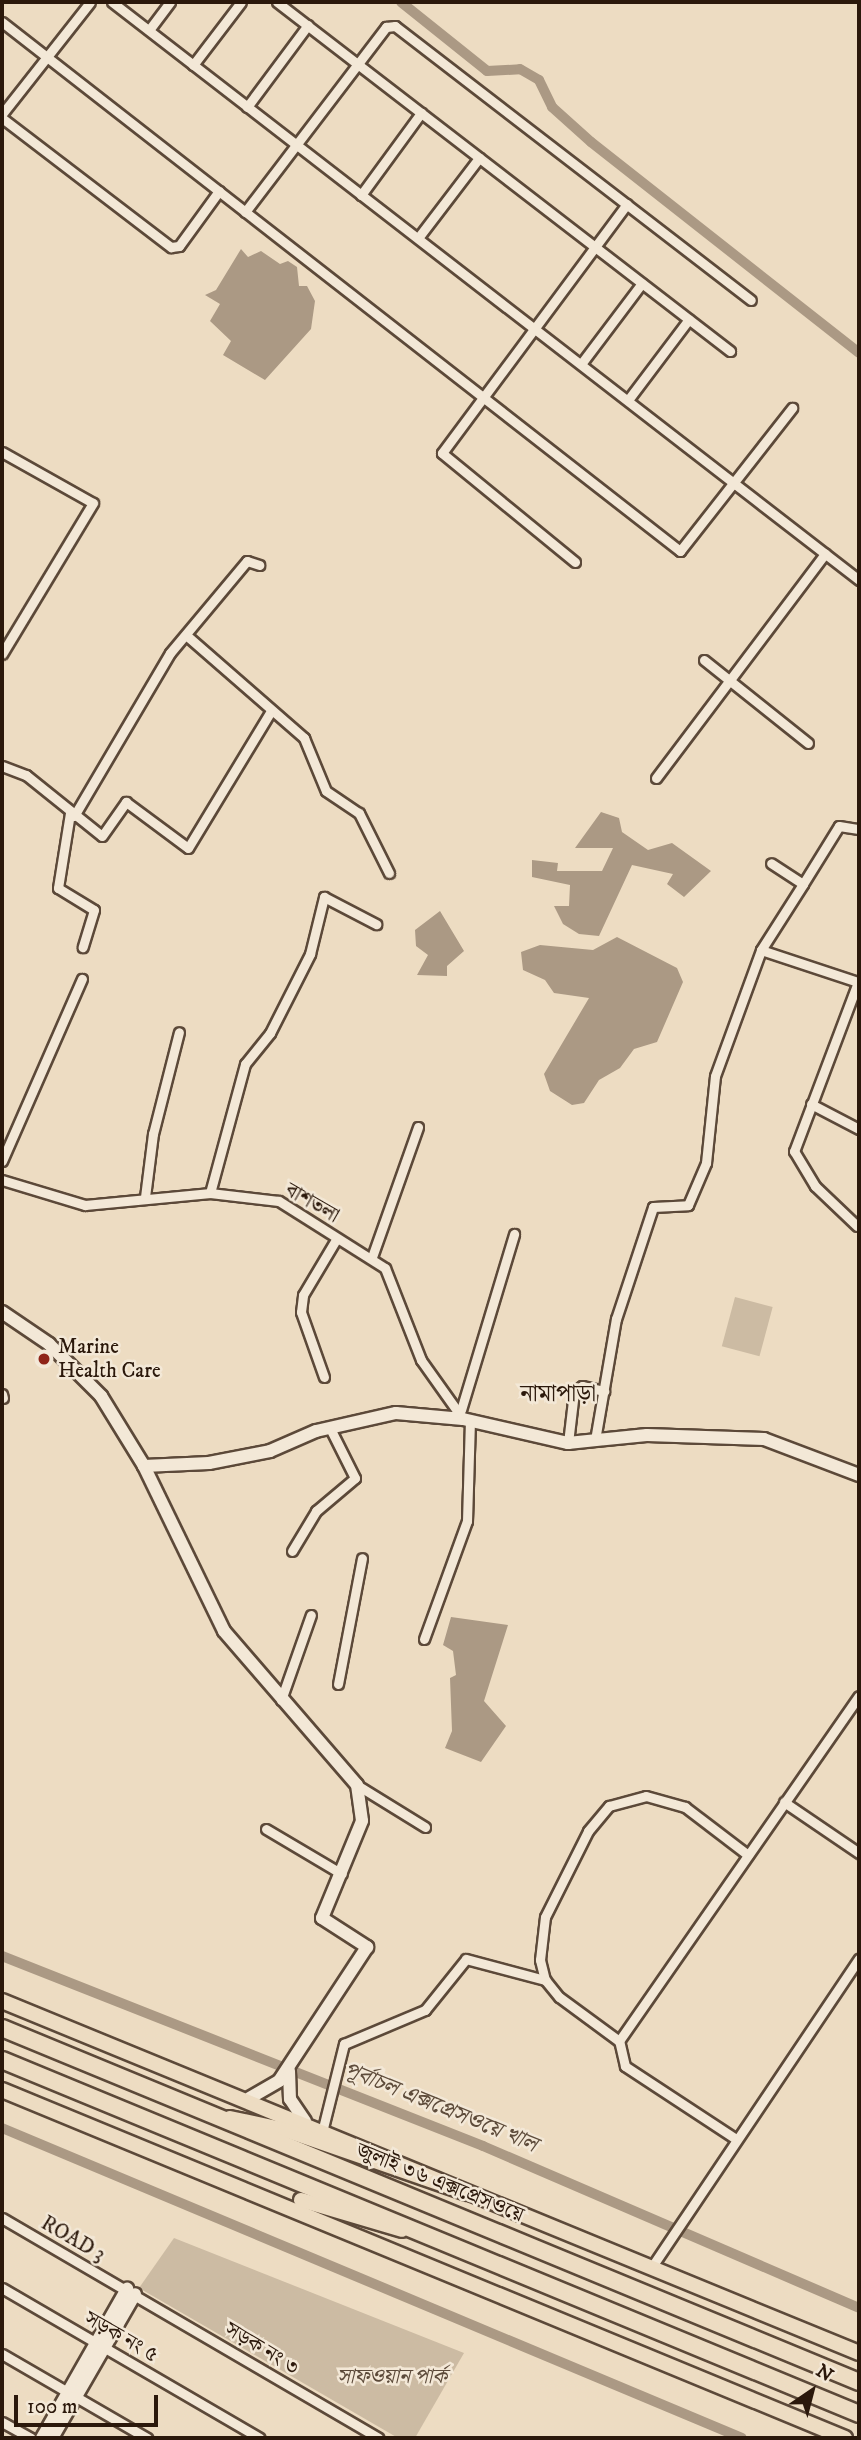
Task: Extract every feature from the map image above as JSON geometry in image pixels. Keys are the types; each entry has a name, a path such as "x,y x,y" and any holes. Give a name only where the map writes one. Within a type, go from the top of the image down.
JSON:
{"highway":[{"name":"জুলাই ৩৬ এক্সপ্রেসওয়ে","path":"2,2028 226,2118 859,2382"},
{"path":"2,2060 859,2414"}],"main road":[{"path":"2,2001 306,2120 859,2353"},
{"path":"2,2090 223,2178 845,2438"},
{"path":"226,2118 285,2130 442,2189 483,2193"},
{"path":"223,2178 352,2219 431,2235"}],"street":[{"path":"90,2 2,116 171,247 179,246 219,191"},
{"path":"112,2 859,580"},
{"path":"149,30 170,2"},
{"path":"193,65 241,2"},
{"path":"277,2 730,351"},
{"path":"2,22 680,551 792,408"},
{"path":"247,107 307,25"},
{"path":"245,212 360,66 386,27 395,26 751,300"},
{"path":"361,194 421,113"},
{"path":"418,239 479,158"},
{"path":"575,562 442,457 534,329 598,250 627,204"},
{"path":"581,364 642,283"},
{"path":"628,400 689,319"},
{"path":"2,452 30,462 93,503 2,654"},
{"path":"656,778 726,677 825,554"},
{"path":"83,947 94,910 58,888 72,814 186,635 247,561 258,565"},
{"path":"186,635 304,738 326,790 359,814 389,873"},
{"path":"704,660 808,743"},
{"path":"2,766 26,775 103,836 126,802 188,848 271,711"},
{"path":"594,1440 616,1319 653,1207 683,1210 706,1163 715,1076 746,1005 761,950 839,826 859,829"},
{"path":"771,863 803,884"},
{"path":"210,1193 245,1064 270,1033 310,954 324,897 376,924"},
{"path":"761,950 858,982 794,1151 797,1163 857,1226"},
{"path":"2,1161 82,979"},
{"path":"145,1197 153,1134 179,1032"},
{"path":"811,1104 859,1129"},
{"path":"372,1257 418,1127"},
{"name":"বাশতলা","path":"2,1180 85,1205 145,1197 210,1193 279,1201 372,1257 395,1287 421,1360 465,1417"},
{"path":"424,1639 467,1521 465,1417 514,1234"},
{"path":"324,1377 301,1312 303,1295 337,1238"},
{"path":"2,1312 2,1318"},
{"path":"2,1312 49,1344 101,1396 144,1466 224,1631 357,1785 425,1827"},
{"path":"568,1443 574,1392 582,1386 604,1391"},
{"path":"144,1466 209,1463 270,1451 330,1428 396,1413 465,1417 568,1443 713,1433 764,1438 859,1475"},
{"path":"292,1551 316,1511 355,1478 330,1428"},
{"path":"338,1684 362,1558"},
{"path":"281,1700 311,1615"},
{"path":"619,2041 859,1696"},
{"path":"250,2098 267,2091 290,2067 367,1947 323,1918 362,1821 357,1785"},
{"path":"545,1980 540,1949 545,1917 588,1831 609,1806 646,1796 672,1800 747,1855"},
{"path":"785,1802 859,1853"},
{"path":"266,1829 342,1874"},
{"path":"323,2128 335,2066 354,2036 425,2010 467,1959 545,1980 619,2041 625,2066 736,2139"},
{"path":"653,2265 859,1959"},
{"path":"290,2067 290,2099 306,2120"},
{"name":"ROAD 3","path":"2,2218 131,2292"},
{"name":"সড়ক নং ৫","path":"2,2288 260,2438"},
{"path":"42,2438 72,2394 131,2292"},
{"name":"সড়ক নং ৩","path":"131,2292 379,2438"},
{"path":"2,2354 147,2438"},
{"path":"52,2438 72,2394"},
{"path":"2,2422 31,2438"}],"green space":[{"path":"735,1297 773,1307 759,1356 722,1346"},
{"name":"সাফওয়ান পার্ক","path":"174,2238 464,2353 415,2438 398,2438 139,2288"}],"shaded area":[{"path":"241,249 248,257 261,251 280,264 288,261 297,267 299,286 307,286 315,301 311,329 265,380 223,355 231,341 210,321 220,304 205,295 216,290"},
{"path":"601,812 619,818 622,832 648,850 672,843 711,871 684,897 667,884 673,874 632,865 599,936 579,934 563,924 554,906 569,906 570,885 532,877 532,860 558,863 557,871 602,871 613,848 575,848"},
{"path":"440,911 464,951 447,966 447,976 417,975 428,955 416,946 415,930"},
{"path":"617,937 677,968 683,982 657,1042 634,1049 620,1068 599,1080 584,1103 572,1105 550,1091 544,1074 589,998 554,993 545,980 523,970 521,952 540,945 593,950"},
{"path":"451,1617 508,1625 484,1701 506,1726 481,1762 445,1748 452,1731 450,1678 456,1675 453,1651 443,1645"}],"waterway":[{"path":"401,2 487,71 520,69 539,80 552,107 591,142 859,353"},
{"name":"পূর্বাচল এক্সপ্রেসওয়ে খাল","path":"2,1956 483,2146 859,2308"},
{"name":"পূর্বাচল এক্সপ্রেসওয়ে খাল","path":"2,2128 742,2438"}],"place":[{"name":"Marine Health Care","path":"44,1359"}],"district":[{"name":"নামাপাড়া","path":"558,1395"}]}
